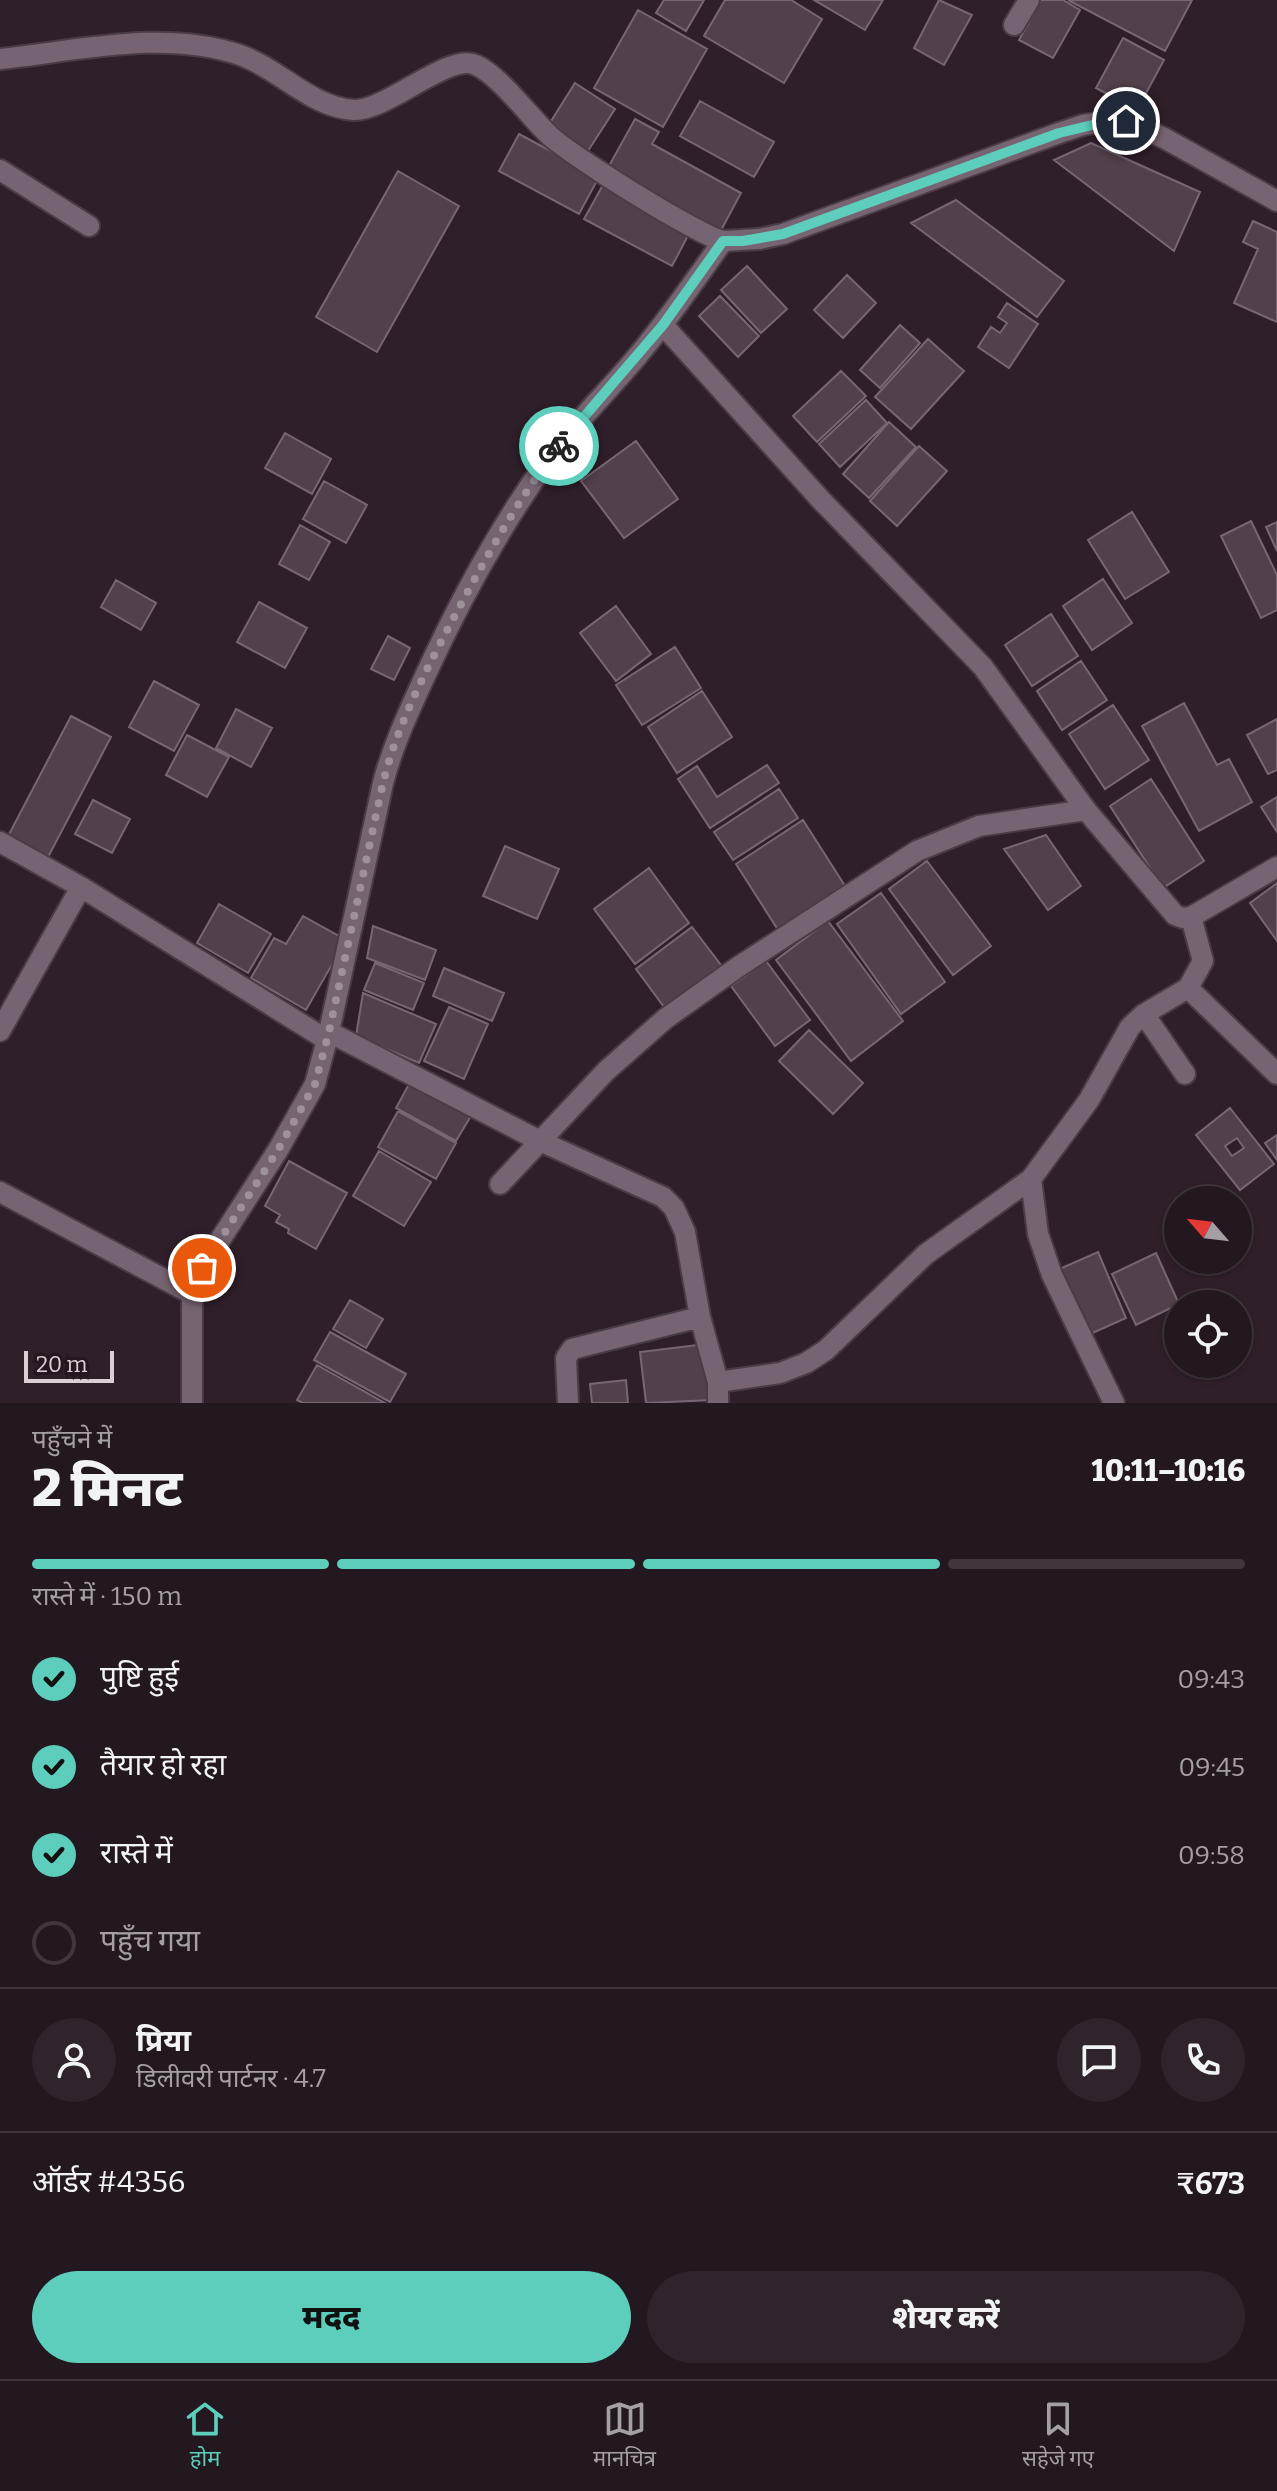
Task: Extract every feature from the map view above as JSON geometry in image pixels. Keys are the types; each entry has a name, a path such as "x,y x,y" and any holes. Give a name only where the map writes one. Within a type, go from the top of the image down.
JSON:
{"street":[{"path":"1014,25 1029,0"},
{"path":"0,59 116,44 199,46 242,56 325,102 354,110 380,103 460,63 474,63 560,144 639,197 723,241 783,234 1059,133 1109,121 1126,121 1164,138 1277,201"},
{"path":"0,170 89,226"},
{"path":"192,1403 192,1294 202,1268 278,1150 315,1084 391,753 441,642 491,548 546,463 663,325 723,241"},
{"path":"663,325 821,500 983,667 1086,810 1175,915 1191,917 1277,867"},
{"path":"500,1184 606,1071 665,1019 738,967 917,851 979,826 1086,810"},
{"path":"0,842 81,887 328,1036 540,1141 663,1197 674,1208 685,1232 700,1317 718,1382 718,1403"},
{"path":"0,1031 81,887"},
{"path":"718,1382 780,1373 806,1363 826,1350 926,1254 1031,1179 1089,1100 1130,1027 1144,1014 1188,988 1203,961 1191,917"},
{"path":"1188,988 1277,1074"},
{"path":"1144,1014 1185,1074"},
{"path":"1031,1179 1038,1234 1052,1275 1114,1403"},
{"path":"0,1192 192,1294"},
{"path":"568,1403 566,1358 572,1349 700,1317"}],"building":[{"path":"664,0 704,0 686,31 656,13"},
{"path":"725,0 791,0 822,19 784,83 704,36"},
{"path":"814,0 883,0 865,30"},
{"path":"939,0 972,15 944,65 914,48"},
{"path":"1041,0 1063,0 1080,10 1053,58 1019,40"},
{"path":"1068,0 1192,0 1165,51"},
{"path":"638,10 707,49 663,127 594,88"},
{"path":"1123,38 1164,60 1137,110 1096,88"},
{"path":"575,83 615,109 588,151 548,126"},
{"path":"700,101 774,142 754,177 680,136"},
{"path":"635,119 659,132 652,144 741,193 718,236 605,173"},
{"path":"519,134 599,177 579,214 499,171"},
{"path":"1091,143 1200,192 1174,251 1054,160"},
{"path":"398,171 459,206 377,352 316,317"},
{"path":"604,183 691,230 672,266 584,219"},
{"path":"956,200 1064,281 1037,317 911,223"},
{"path":"1253,221 1277,232 1277,322 1234,303 1258,249 1243,242"},
{"path":"747,266 787,309 761,333 721,290"},
{"path":"847,275 876,303 843,338 814,310"},
{"path":"720,296 759,336 738,357 699,316"},
{"path":"1007,303 1038,324 1009,368 978,347 991,327 1000,333 1007,323 998,317"},
{"path":"900,325 920,343 880,388 860,370"},
{"path":"928,339 964,371 911,429 875,397"},
{"path":"841,371 866,396 817,442 793,416"},
{"path":"866,400 887,423 840,467 819,444"},
{"path":"889,422 916,447 869,498 843,474"},
{"path":"285,433 331,459 312,494 265,468"},
{"path":"636,441 678,499 624,538 581,481"},
{"path":"919,446 947,471 897,526 870,501"},
{"path":"324,481 367,505 346,543 303,519"},
{"path":"1132,512 1169,572 1125,599 1088,540"},
{"path":"1251,521 1277,575 1277,610 1261,618 1221,536"},
{"path":"1277,522 1277,551 1266,527"},
{"path":"300,525 330,542 309,580 279,564"},
{"path":"1103,579 1132,623 1092,650 1063,606"},
{"path":"116,580 156,603 141,630 101,607"},
{"path":"259,602 307,628 285,668 237,642"},
{"path":"616,606 651,654 616,681 580,633"},
{"path":"1051,614 1078,656 1032,686 1005,645"},
{"path":"388,636 410,648 394,680 371,669"},
{"path":"675,647 701,688 642,725 616,685"},
{"path":"1081,661 1107,700 1062,730 1037,691"},
{"path":"154,681 199,705 174,751 129,727"},
{"path":"702,691 732,737 677,773 648,727"},
{"path":"1184,703 1217,765 1229,759 1252,802 1199,831 1142,726"},
{"path":"1113,705 1149,760 1105,789 1069,734"},
{"path":"236,709 272,728 251,767 216,748"},
{"path":"71,716 111,737 46,861 6,840"},
{"path":"1277,719 1277,770 1268,774 1247,735"},
{"path":"187,735 229,757 207,797 166,775"},
{"path":"767,765 779,783 710,828 678,779 697,766 717,797"},
{"path":"1151,779 1204,861 1163,888 1110,806"},
{"path":"779,789 798,818 733,860 714,832"},
{"path":"1277,797 1277,832 1261,807"},
{"path":"93,800 130,819 112,853 75,834"},
{"path":"803,820 847,889 780,933 736,864"},
{"path":"1046,835 1081,886 1048,910 1004,849"},
{"path":"505,846 559,869 537,919 483,896"},
{"path":"927,861 991,946 953,975 889,889"},
{"path":"649,868 689,923 635,964 594,909"},
{"path":"1277,883 1277,941 1250,903"},
{"path":"881,893 945,982 901,1014 837,924"},
{"path":"219,904 271,934 248,973 197,943"},
{"path":"303,916 346,940 306,1010 251,978 274,938 286,944"},
{"path":"828,921 903,1021 851,1061 776,960"},
{"path":"373,926 436,950 425,980 367,958"},
{"path":"692,927 724,969 667,1011 636,969"},
{"path":"766,961 810,1020 775,1046 731,986"},
{"path":"375,963 424,983 413,1010 364,990"},
{"path":"444,968 504,993 492,1021 433,996"},
{"path":"363,993 436,1024 419,1063 356,1036"},
{"path":"449,1007 488,1024 464,1079 424,1061"},
{"path":"809,1030 863,1083 833,1114 779,1061"},
{"path":"409,1084 471,1116 456,1141 396,1108"},
{"path":"1230,1108 1274,1164 1245,1186 1237,1186 1196,1135","holes":["1237,1138 1244,1148 1232,1156 1225,1146"]},
{"path":"398,1111 456,1143 436,1179 378,1147"},
{"path":"1277,1135 1277,1160 1265,1143"},
{"path":"379,1151 431,1182 404,1226 353,1196"},
{"path":"289,1161 347,1193 316,1249 288,1233 289,1229 276,1222 280,1215 265,1206"},
{"path":"1098,1252 1126,1318 1086,1336 1057,1270"},
{"path":"1156,1253 1173,1290 1164,1290 1164,1311 1136,1325 1112,1274"},
{"path":"350,1300 383,1319 366,1348 333,1329"},
{"path":"330,1332 406,1374 390,1402 314,1360"},
{"path":"705,1344 712,1400 646,1403 640,1352"},
{"path":"317,1365 385,1403 303,1403 297,1400"},
{"path":"626,1380 628,1403 592,1403 590,1384"}],"way so far":[{"path":"202,1268 278,1150 315,1084 383,783 402,725 441,642 491,548 559,446"}],"route":[{"path":"559,446 663,325 723,241 783,234 1083,125 1126,121"}]}
